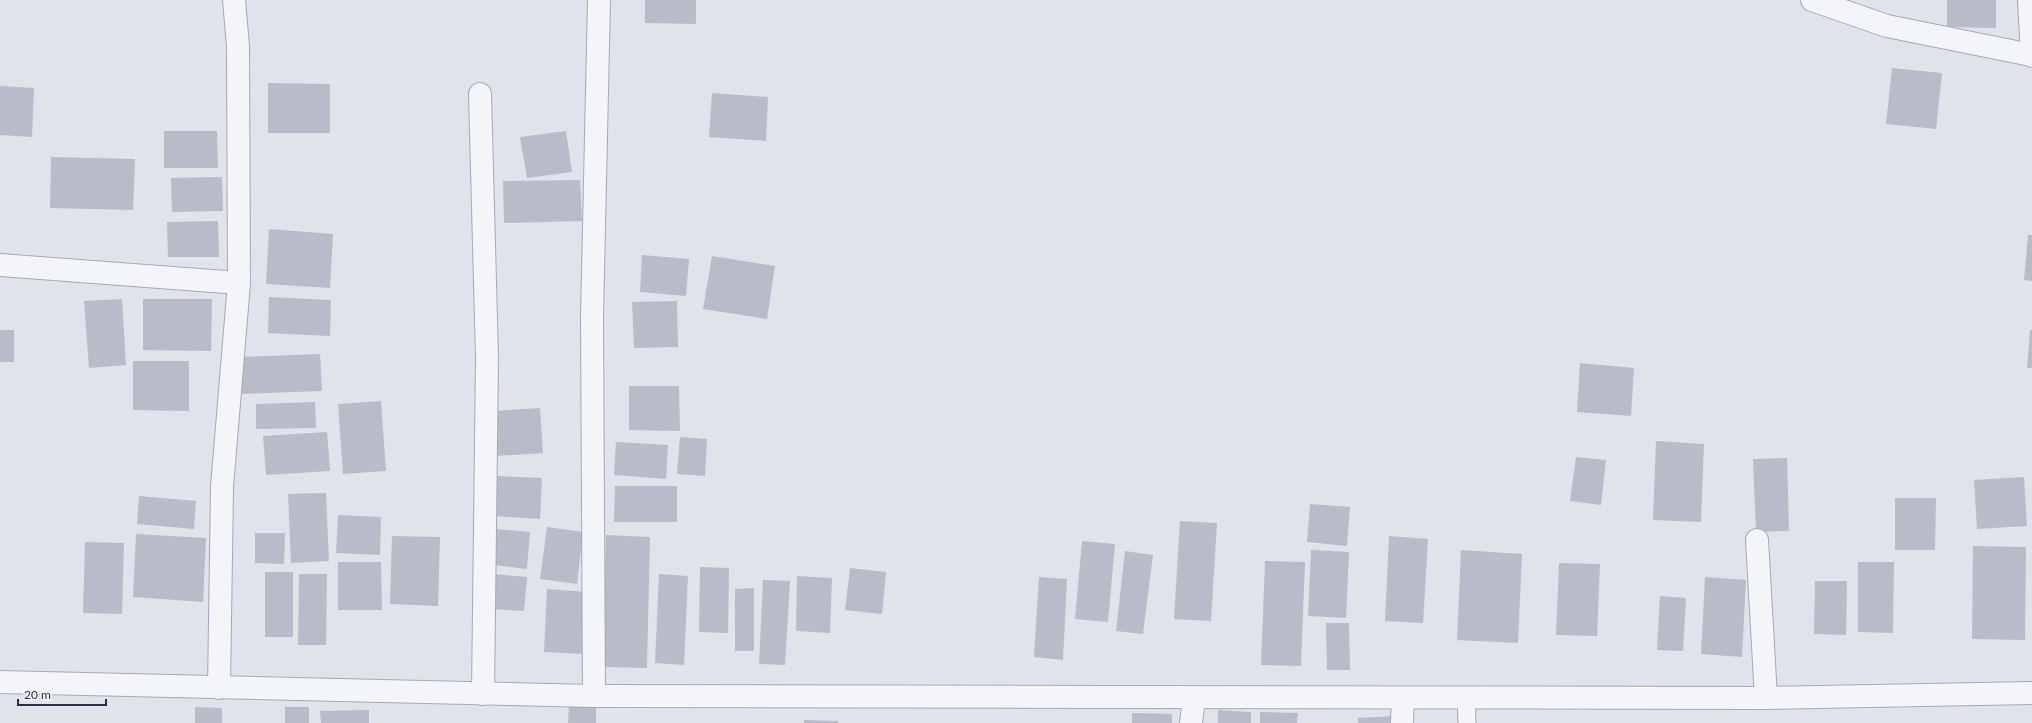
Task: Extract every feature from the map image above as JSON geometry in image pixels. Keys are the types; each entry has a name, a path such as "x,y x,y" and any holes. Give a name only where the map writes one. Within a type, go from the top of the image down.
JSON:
{"street":[{"path":"219,688 222,487 239,283 238,46 234,0"},
{"path":"594,696 592,318 599,0"},
{"path":"1812,0 1887,26 2032,56 2029,0"},
{"path":"480,94 487,358 484,694"},
{"path":"0,265 239,283"},
{"path":"1757,540 1766,698"},
{"path":"0,682 594,696 1766,698 2032,693"},
{"path":"1192,723 1194,698"},
{"path":"1402,723 1403,698"}],"lane":[{"path":"1466,697 1467,723"}],"building":[{"path":"645,0 696,0 696,24 645,23"},
{"path":"1947,0 1996,0 1996,28 1947,27"},
{"path":"1892,68 1942,73 1936,129 1886,124"},
{"path":"268,83 330,84 330,133 268,133"},
{"path":"0,86 34,88 32,137 0,135"},
{"path":"712,93 768,97 766,141 709,137"},
{"path":"164,131 217,131 218,168 164,168"},
{"path":"566,131 572,172 527,178 520,137"},
{"path":"51,157 135,159 133,210 50,208"},
{"path":"222,177 223,211 172,212 171,178"},
{"path":"580,180 582,221 504,223 503,181"},
{"path":"218,221 219,257 168,257 167,222"},
{"path":"269,229 333,234 330,288 266,284"},
{"path":"2028,235 2032,235 2032,281 2024,280"},
{"path":"642,255 689,259 686,296 640,292"},
{"path":"712,256 775,266 767,319 703,309"},
{"path":"269,297 331,300 330,336 268,333"},
{"path":"122,299 126,365 89,368 84,301"},
{"path":"143,299 212,299 211,351 143,350"},
{"path":"677,301 678,347 634,348 632,302"},
{"path":"0,330 14,330 14,362 0,362"},
{"path":"2030,330 2032,330 2032,368 2027,368"},
{"path":"320,354 322,391 242,394 240,357"},
{"path":"133,361 189,361 189,411 133,410"},
{"path":"1580,363 1634,368 1631,416 1577,412"},
{"path":"629,386 679,386 680,431 629,430"},
{"path":"381,401 386,471 343,474 338,404"},
{"path":"315,402 316,428 256,429 256,404"},
{"path":"540,408 543,453 495,456 492,411"},
{"path":"327,432 330,471 266,475 263,436"},
{"path":"680,437 707,439 705,476 677,474"},
{"path":"1656,441 1704,444 1701,522 1653,520"},
{"path":"616,442 668,445 666,479 614,475"},
{"path":"1576,457 1606,460 1601,505 1570,501"},
{"path":"1787,458 1789,531 1756,532 1753,459"},
{"path":"496,476 542,478 540,519 494,516"},
{"path":"2024,477 2027,526 1977,529 1974,480"},
{"path":"615,486 677,486 677,522 614,522"},
{"path":"326,493 329,561 291,563 288,494"},
{"path":"139,496 196,501 194,529 137,524"},
{"path":"1895,498 1936,498 1935,550 1895,550"},
{"path":"1310,504 1350,507 1347,546 1307,542"},
{"path":"338,515 381,517 380,555 336,553"},
{"path":"1180,521 1217,523 1211,621 1174,619"},
{"path":"547,527 583,532 577,584 540,579"},
{"path":"497,529 530,532 527,569 494,565"},
{"path":"255,533 285,533 284,564 255,563"},
{"path":"136,534 206,538 203,602 133,597"},
{"path":"606,535 650,537 647,668 603,667"},
{"path":"392,536 440,537 438,606 390,604"},
{"path":"1389,536 1428,539 1423,623 1385,621"},
{"path":"1082,541 1115,544 1108,622 1075,619"},
{"path":"85,542 124,543 122,614 83,613"},
{"path":"1973,546 2026,547 2025,640 1972,639"},
{"path":"1311,550 1349,552 1346,618 1308,616"},
{"path":"1461,550 1522,554 1518,643 1457,640"},
{"path":"1125,551 1153,555 1143,634 1116,631"},
{"path":"1265,561 1305,562 1301,666 1261,665"},
{"path":"338,562 381,562 382,610 338,610"},
{"path":"1858,562 1894,562 1893,633 1858,632"},
{"path":"1559,563 1600,564 1597,636 1556,635"},
{"path":"700,567 729,568 728,633 699,632"},
{"path":"850,568 886,572 882,614 845,610"},
{"path":"265,572 293,572 293,637 265,637"},
{"path":"299,574 327,574 326,645 298,645"},
{"path":"494,574 527,577 524,611 491,609"},
{"path":"659,574 688,576 684,665 655,663"},
{"path":"797,576 832,578 830,633 796,631"},
{"path":"1039,577 1067,579 1063,660 1034,657"},
{"path":"1705,577 1746,580 1742,657 1701,654"},
{"path":"763,580 790,581 785,665 759,664"},
{"path":"1815,581 1847,581 1846,635 1814,634"},
{"path":"754,588 754,651 735,651 735,589"},
{"path":"547,589 586,592 583,654 544,652"},
{"path":"1660,596 1686,598 1683,651 1657,650"},
{"path":"1326,623 1349,623 1350,670 1327,670"},
{"path":"569,705 596,707 596,723 568,723"},
{"path":"195,707 222,708 222,723 195,723"},
{"path":"285,707 309,707 309,723 285,723"},
{"path":"369,710 369,723 321,723 320,711"},
{"path":"1218,710 1251,712 1251,723 1218,723"},
{"path":"1260,712 1298,713 1297,723 1260,723"},
{"path":"1132,713 1172,714 1172,723 1132,723"},
{"path":"1394,716 1395,723 1358,723 1358,718"},
{"path":"804,720 838,721 838,723 804,723"}]}
